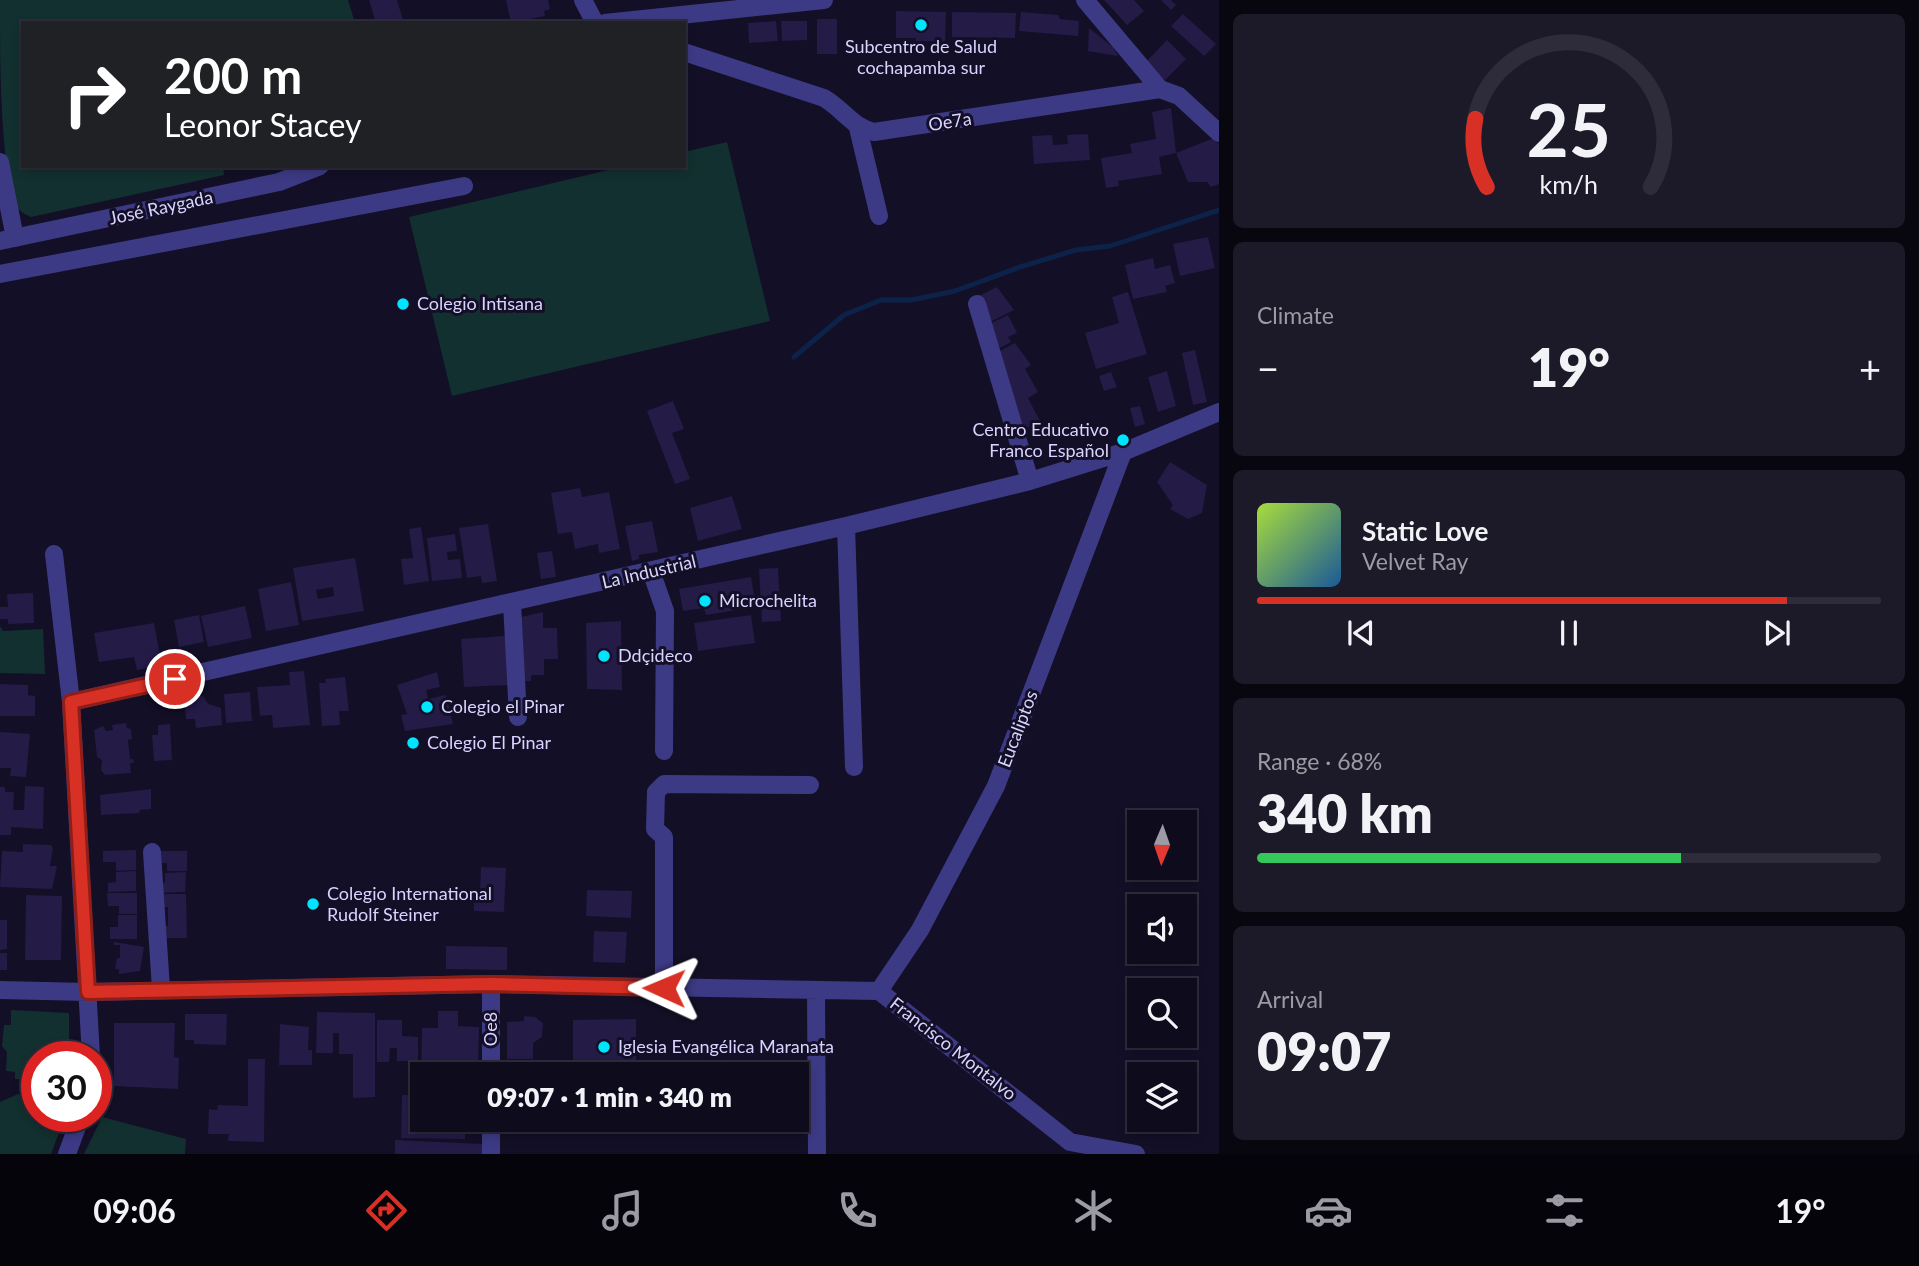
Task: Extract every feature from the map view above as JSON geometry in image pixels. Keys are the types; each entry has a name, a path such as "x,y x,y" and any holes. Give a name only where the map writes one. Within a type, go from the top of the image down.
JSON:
{"street":[{"path":"583,0 594,21"},
{"path":"624,21 824,0"},
{"path":"1085,0 1160,89 1179,96 1219,133"},
{"path":"686,53 824,98 838,107 858,128 879,216"},
{"name":"Oe7a","path":"858,128 891,132 1160,89"},
{"path":"0,162 7,239"},
{"name":"José Raygada","path":"7,239 279,182 315,168"},
{"path":"0,274 464,186"},
{"path":"977,304 1030,481"},
{"name":"La Industrial","path":"71,702 651,571 1030,481 1123,452 1219,412"},
{"name":"Eucaliptos","path":"879,991 920,930 996,786 1123,452"},
{"path":"846,526 854,767"},
{"path":"54,554 71,702 90,1041"},
{"path":"651,571 665,611 664,751"},
{"path":"512,603 518,717"},
{"path":"664,988 664,837 654,828 656,792 664,784 810,785"},
{"path":"152,852 161,989"},
{"name":"Francisco Montalvo","path":"0,990 88,992 491,984 879,991 1070,1142 1136,1154"},
{"name":"Oe8","path":"491,984 491,1062"},
{"path":"816,991 817,1154"},
{"path":"67,1154 75,1132"},
{"path":"491,1132 491,1154"}],"green space":[{"path":"0,0 348,0 354,21 21,21 21,168 223,168 224,175 31,217 20,210 12,199 5,151"},
{"path":"727,142 770,321 452,396 409,217 617,168 686,168 686,152"},
{"path":"0,626 3,631 43,629 45,674 0,673"},
{"path":"11,1010 69,1013 69,1041 21,1041 21,1079 15,1079 15,1072 6,1071 7,1052 2,1046 4,1025 11,1025"},
{"path":"21,1095 21,1132 59,1132 51,1154 0,1154 0,1102"},
{"path":"112,1120 186,1139 185,1154 84,1154 95,1132 112,1132"}],"building":[{"path":"369,0 397,0 403,21 375,21"},
{"path":"506,0 548,0 550,9 544,11 545,16 511,21"},
{"path":"1104,0 1134,0 1144,11 1127,25"},
{"path":"1161,0 1171,0 1176,5 1171,10"},
{"name":"Subcentro de Salud cochapamba sur","path":"896,11 946,12 945,46 934,46 934,41 916,41 916,38 896,38"},
{"path":"952,12 1016,13 1015,38 952,37"},
{"path":"1021,12 1058,15 1060,19 1079,21 1078,36 1019,31"},
{"path":"1183,14 1216,44 1204,56 1171,26"},
{"path":"817,19 837,19 837,54 817,54"},
{"path":"776,21 778,41 749,43 748,23"},
{"path":"781,21 807,21 807,40 782,41"},
{"path":"1089,28 1113,47 1118,56 1088,51"},
{"path":"1167,40 1186,59 1165,80 1146,62"},
{"path":"1171,108 1176,153 1159,157 1162,174 1118,181 1119,186 1106,188 1101,158 1132,153 1130,144 1156,139 1152,112"},
{"path":"1088,134 1090,160 1034,164 1032,136 1052,135 1053,145 1068,144 1067,135"},
{"path":"1214,138 1219,144 1219,184 1211,187 1207,182 1188,182 1176,153"},
{"path":"1208,237 1215,268 1180,276 1173,244"},
{"path":"1153,258 1155,269 1170,265 1175,283 1165,286 1167,292 1133,299 1125,265"},
{"path":"997,287 1014,310 990,322 979,296"},
{"path":"1128,292 1147,354 1096,369 1085,333 1119,323 1112,297"},
{"path":"1008,315 1017,333 1008,337 1011,342 1000,348 987,325"},
{"path":"1015,343 1031,365 1025,369 1038,392 1028,398 1040,421 1021,431 994,354"},
{"path":"1195,350 1207,402 1193,405 1182,353"},
{"path":"1167,371 1176,406 1158,412 1148,377"},
{"path":"1111,372 1117,387 1104,391 1099,376"},
{"path":"673,401 684,429 672,433 690,479 675,484 647,411"},
{"path":"1140,406 1145,424 1135,427 1130,408"},
{"path":"1170,462 1207,485 1202,513 1188,519 1170,509 1173,505 1157,482"},
{"path":"580,488 582,497 609,492 620,549 599,553 598,544 575,549 572,532 558,534 551,493"},
{"path":"732,496 742,529 698,541 690,508"},
{"path":"652,521 658,552 639,555 639,559 632,561 625,526"},
{"path":"488,524 497,581 482,583 481,576 467,578 459,528"},
{"path":"421,527 429,581 404,585 401,559 413,558 409,529"},
{"path":"455,534 457,551 447,552 448,560 460,559 462,578 432,581 427,538"},
{"path":"552,551 556,577 541,579 537,553"},
{"path":"355,558 364,611 302,621 293,568","holes":["333,587 334,596 318,599 316,590"]},
{"path":"778,568 781,621 762,622 759,569"},
{"path":"751,577 756,607 706,615 704,608 683,611 679,589"},
{"path":"291,582 299,625 266,631 258,589"},
{"path":"33,593 34,623 8,624 8,619 0,619 0,607 8,607 7,594"},
{"path":"245,606 252,638 208,647 201,616"},
{"path":"543,612 543,628 557,628 558,659 544,659 544,675 531,675 531,681 519,681 517,618"},
{"path":"199,615 204,642 179,647 174,620"},
{"path":"751,615 755,643 698,651 694,623"},
{"name":"Ddçideco","path":"621,621 622,690 587,689 586,623"},
{"path":"154,623 162,666 137,670 134,657 99,662 94,633"},
{"path":"505,636 508,685 464,687 461,639"},
{"path":"304,671 310,725 273,728 272,715 260,716 257,687 290,685 289,672"},
{"name":"Colegio el Pinar","path":"437,672 440,687 426,690 428,699 446,695 453,724 405,731 401,715 407,714 397,685"},
{"path":"345,677 349,711 339,711 340,725 322,726 319,683 326,683 325,679"},
{"path":"0,684 28,685 28,695 35,696 35,716 0,716"},
{"path":"250,692 252,721 226,723 224,694"},
{"path":"203,696 208,704 221,708 222,725 196,728 195,719 186,719 184,698"},
{"path":"126,723 127,728 131,729 132,739 128,740 130,759 133,759 134,763 130,763 131,773 105,775 101,770 102,760 97,757 94,730 103,726 106,731 113,730 112,725"},
{"path":"170,724 172,760 154,761 152,735 158,735 158,725"},
{"path":"0,732 30,734 26,777 10,776 11,768 0,768"},
{"path":"25,786 44,787 43,829 11,827 11,835 0,835 0,787 5,787 5,792 14,792 13,810 24,810"},
{"path":"151,789 151,809 140,810 139,813 101,815 100,795"},
{"path":"23,844 51,845 53,848 50,866 57,866 52,889 0,887 2,851 23,852"},
{"path":"136,850 136,870 116,871 116,862 103,862 103,851"},
{"path":"154,851 187,851 187,871 167,871 167,863 154,863"},
{"path":"481,867 506,868 504,912 474,911 474,890 480,891"},
{"path":"136,871 136,891 108,892 108,883 116,882 116,872"},
{"path":"186,872 185,892 157,893 157,883 165,883 165,873"},
{"path":"587,890 632,891 631,918 586,916"},
{"path":"107,893 137,893 137,914 119,914 119,906 108,906"},
{"path":"157,894 186,894 187,938 160,938 160,926 168,926 168,907 157,907"},
{"path":"26,895 62,896 61,960 25,960"},
{"path":"118,915 137,915 137,939 110,939 110,927 118,927"},
{"path":"0,920 7,920 7,949 0,950"},
{"path":"594,931 627,932 625,963 593,962"},
{"path":"114,942 144,947 140,971 119,974 119,969 115,969 117,958 120,958 120,945 114,945"},
{"path":"446,946 507,947 507,970 446,969"},
{"path":"0,953 7,953 7,970 0,970"},
{"path":"438,1011 458,1011 458,1026 479,1027 478,1062 421,1062 422,1028 438,1028"},
{"path":"317,1012 375,1013 375,1097 353,1098 353,1054 339,1054 339,1033 333,1033 333,1053 316,1053"},
{"path":"185,1014 227,1014 226,1045 194,1044 194,1040 185,1040"},
{"path":"524,1016 535,1017 543,1023 542,1037 533,1043 533,1059 507,1059 507,1022 524,1021"},
{"name":"Iglesia Evangélica Maranata","path":"636,1019 636,1062 573,1062 573,1020"},
{"path":"377,1020 402,1020 402,1036 418,1037 418,1061 397,1061 397,1048 390,1048 389,1062 377,1062"},
{"path":"114,1023 175,1023 174,1057 179,1058 178,1089 114,1086"},
{"path":"280,1024 309,1027 308,1050 312,1050 312,1065 279,1065"},
{"path":"248,1059 265,1059 264,1142 228,1141 229,1134 208,1134 209,1109 217,1110 218,1105 248,1106"},
{"path":"402,1095 410,1095 410,1132 465,1132 465,1139 401,1138"},
{"path":"395,1140 483,1144 483,1154 395,1154"}],"waterway":[{"path":"794,357 844,315 881,300 911,300 955,291 1020,267 1076,250 1110,246 1219,210"}],"place":[{"name":"Subcentro de Salud cochapamba sur","path":"921,25"},
{"name":"Colegio Intisana","path":"403,304"},
{"name":"Centro Educativo Franco Español","path":"1123,440"},
{"name":"Microchelita","path":"705,601"},
{"name":"Ddçideco","path":"604,656"},
{"name":"Colegio el Pinar","path":"427,707"},
{"name":"Colegio El Pinar","path":"413,743"},
{"name":"Colegio International Rudolf Steiner","path":"313,904"},
{"name":"Iglesia Evangélica Maranata","path":"604,1047"}],"route":[{"path":"175,679 71,702 88,992 491,984 664,988"}]}
